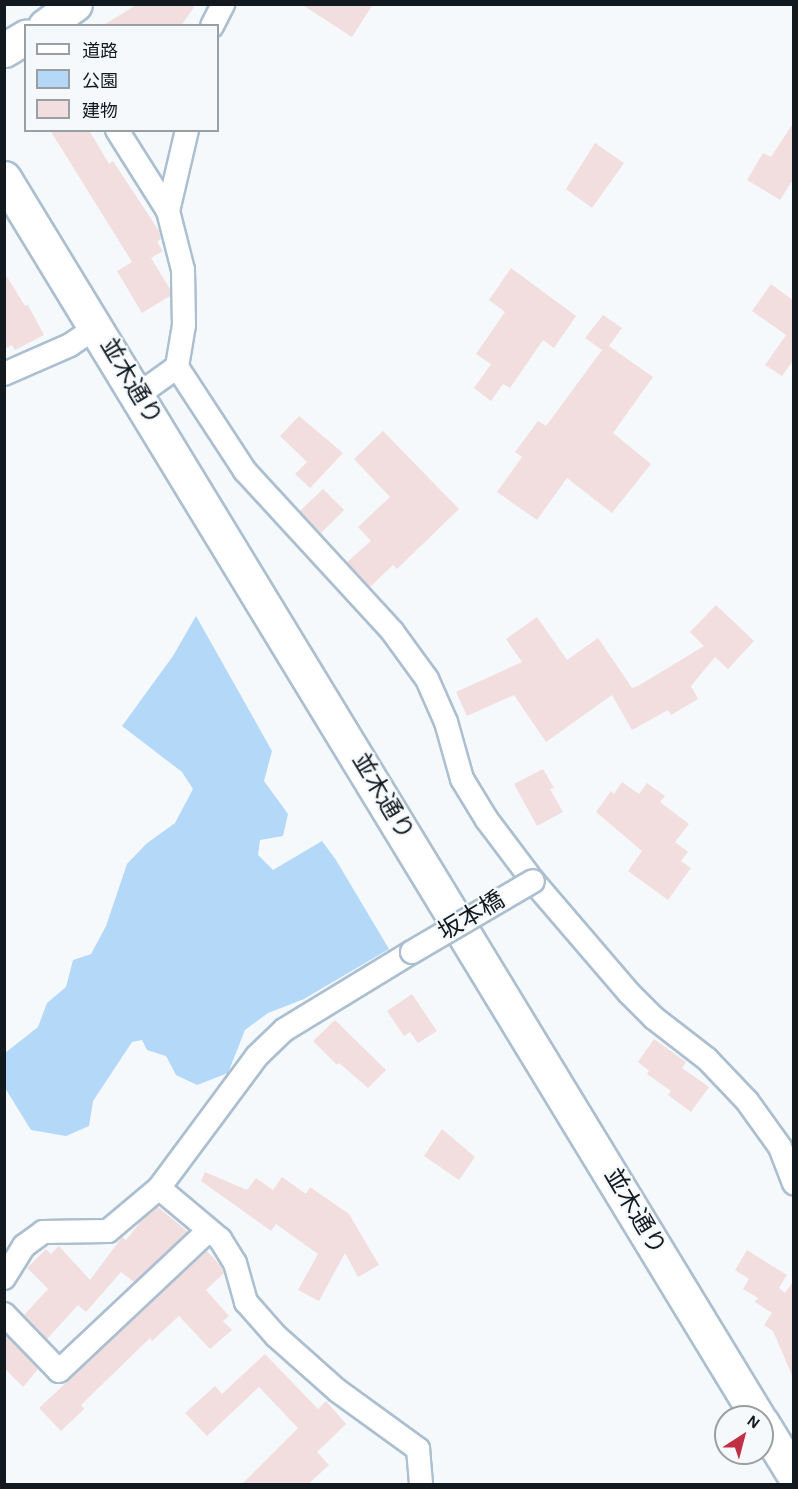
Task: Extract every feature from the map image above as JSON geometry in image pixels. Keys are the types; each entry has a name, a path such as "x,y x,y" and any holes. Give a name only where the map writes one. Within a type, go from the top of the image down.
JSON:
{"street":[{"path":"213,24 223,4"},
{"path":"4,50 24,38"},
{"path":"118,132 168,211 183,270 184,325 177,367 245,471 392,631 421,671 446,722 462,779 487,820 533,881 629,993 654,1018 707,1059 747,1101 780,1147 794,1183"},
{"path":"168,211 187,132"},
{"name":"並木通り","path":"4,178 97,327 752,1405"},
{"path":"4,374 70,345 97,327"},
{"path":"138,395 177,367"},
{"name":"坂本橋","path":"4,1278 24,1246 43,1232 108,1231 159,1188 257,1056 284,1030 533,881"},
{"path":"159,1188 220,1239 236,1263 246,1302 276,1336 338,1391 418,1449 421,1485"},
{"path":"4,1314 59,1371 208,1231"},
{"path":"774,1442 794,1475"}],"green space":[{"path":"196,616 272,751 264,781 288,814 283,836 260,840 258,855 273,870 322,841 336,860 389,949 304,999 268,1013 245,1030 228,1073 197,1085 176,1075 166,1056 147,1050 142,1040 132,1042 93,1101 89,1126 66,1136 31,1130 5,1088 5,1053 38,1027 47,1003 66,987 73,960 91,954 106,926 127,864 146,844 175,823 193,789 182,772 122,726 173,656"}],"building":[{"path":"138,4 196,4 182,24 105,24"},
{"path":"301,4 373,4 352,37"},
{"path":"794,122 794,178 780,200 747,180 763,153 771,157"},
{"path":"51,132 90,132 109,164 113,161 159,231 161,239 157,242 163,251 151,258 170,289 170,296 142,313 117,271 132,262"},
{"path":"595,143 624,163 592,208 566,189"},
{"path":"511,268 576,316 554,348 543,340 510,388 503,384 491,401 474,388 491,364 476,354 505,312 489,300"},
{"path":"4,272 25,306 28,305 44,335 15,350 12,345 4,349"},
{"path":"771,284 794,301 794,359 782,376 765,365 786,335 752,311"},
{"path":"603,315 622,328 609,346 653,377 613,433 651,464 612,513 567,478 537,520 497,492 522,457 515,452 538,421 546,426 602,350 585,338"},
{"path":"299,416 343,453 310,488 295,474 307,462 280,436"},
{"path":"383,431 459,509 397,569 393,565 370,587 347,562 371,541 358,527 390,497 354,459"},
{"path":"323,489 344,510 321,533 300,511"},
{"path":"716,605 754,641 728,669 715,657 691,686 698,699 671,715 668,710 632,730 612,695 546,742 514,695 467,716 456,692 522,662 506,639 537,617 567,660 598,638 632,688 638,686 704,646 690,632"},
{"path":"543,769 554,788 550,789 563,812 537,826 514,784"},
{"path":"622,782 639,794 647,783 665,796 660,802 689,824 675,842 688,852 681,861 691,868 668,900 628,871 642,851 596,812 611,791 614,794"},
{"path":"412,994 437,1031 418,1043 410,1032 404,1036 387,1011"},
{"path":"335,1020 386,1070 368,1088 339,1063 337,1065 313,1041"},
{"path":"654,1039 686,1062 682,1068 709,1087 691,1112 668,1095 671,1091 647,1074 649,1071 638,1062"},
{"path":"442,1129 475,1157 459,1180 424,1156"},
{"path":"205,1172 247,1190 256,1178 273,1190 282,1177 306,1194 310,1187 349,1214 379,1265 358,1277 345,1253 319,1301 298,1290 318,1254 276,1224 271,1231 201,1181"},
{"path":"158,1207 188,1232 134,1282 121,1272 86,1312 78,1305 47,1339 24,1315 48,1289 27,1268 46,1249 51,1254 59,1246 90,1280 122,1237 126,1240 142,1220"},
{"path":"747,1250 787,1275 779,1288 785,1293 794,1280 794,1380 773,1331 764,1325 772,1313 755,1302 758,1298 743,1289 749,1279 735,1270"},
{"path":"207,1251 224,1273 206,1290 229,1316 223,1321 232,1330 210,1349 179,1316 152,1341 150,1338 81,1405 84,1409 61,1431 39,1408"},
{"path":"6,1335 38,1369 23,1387 4,1368"},
{"path":"265,1354 318,1409 326,1401 346,1424 317,1452 329,1465 307,1485 241,1485 298,1428 259,1387 207,1436 185,1413 215,1386 222,1394"}]}
